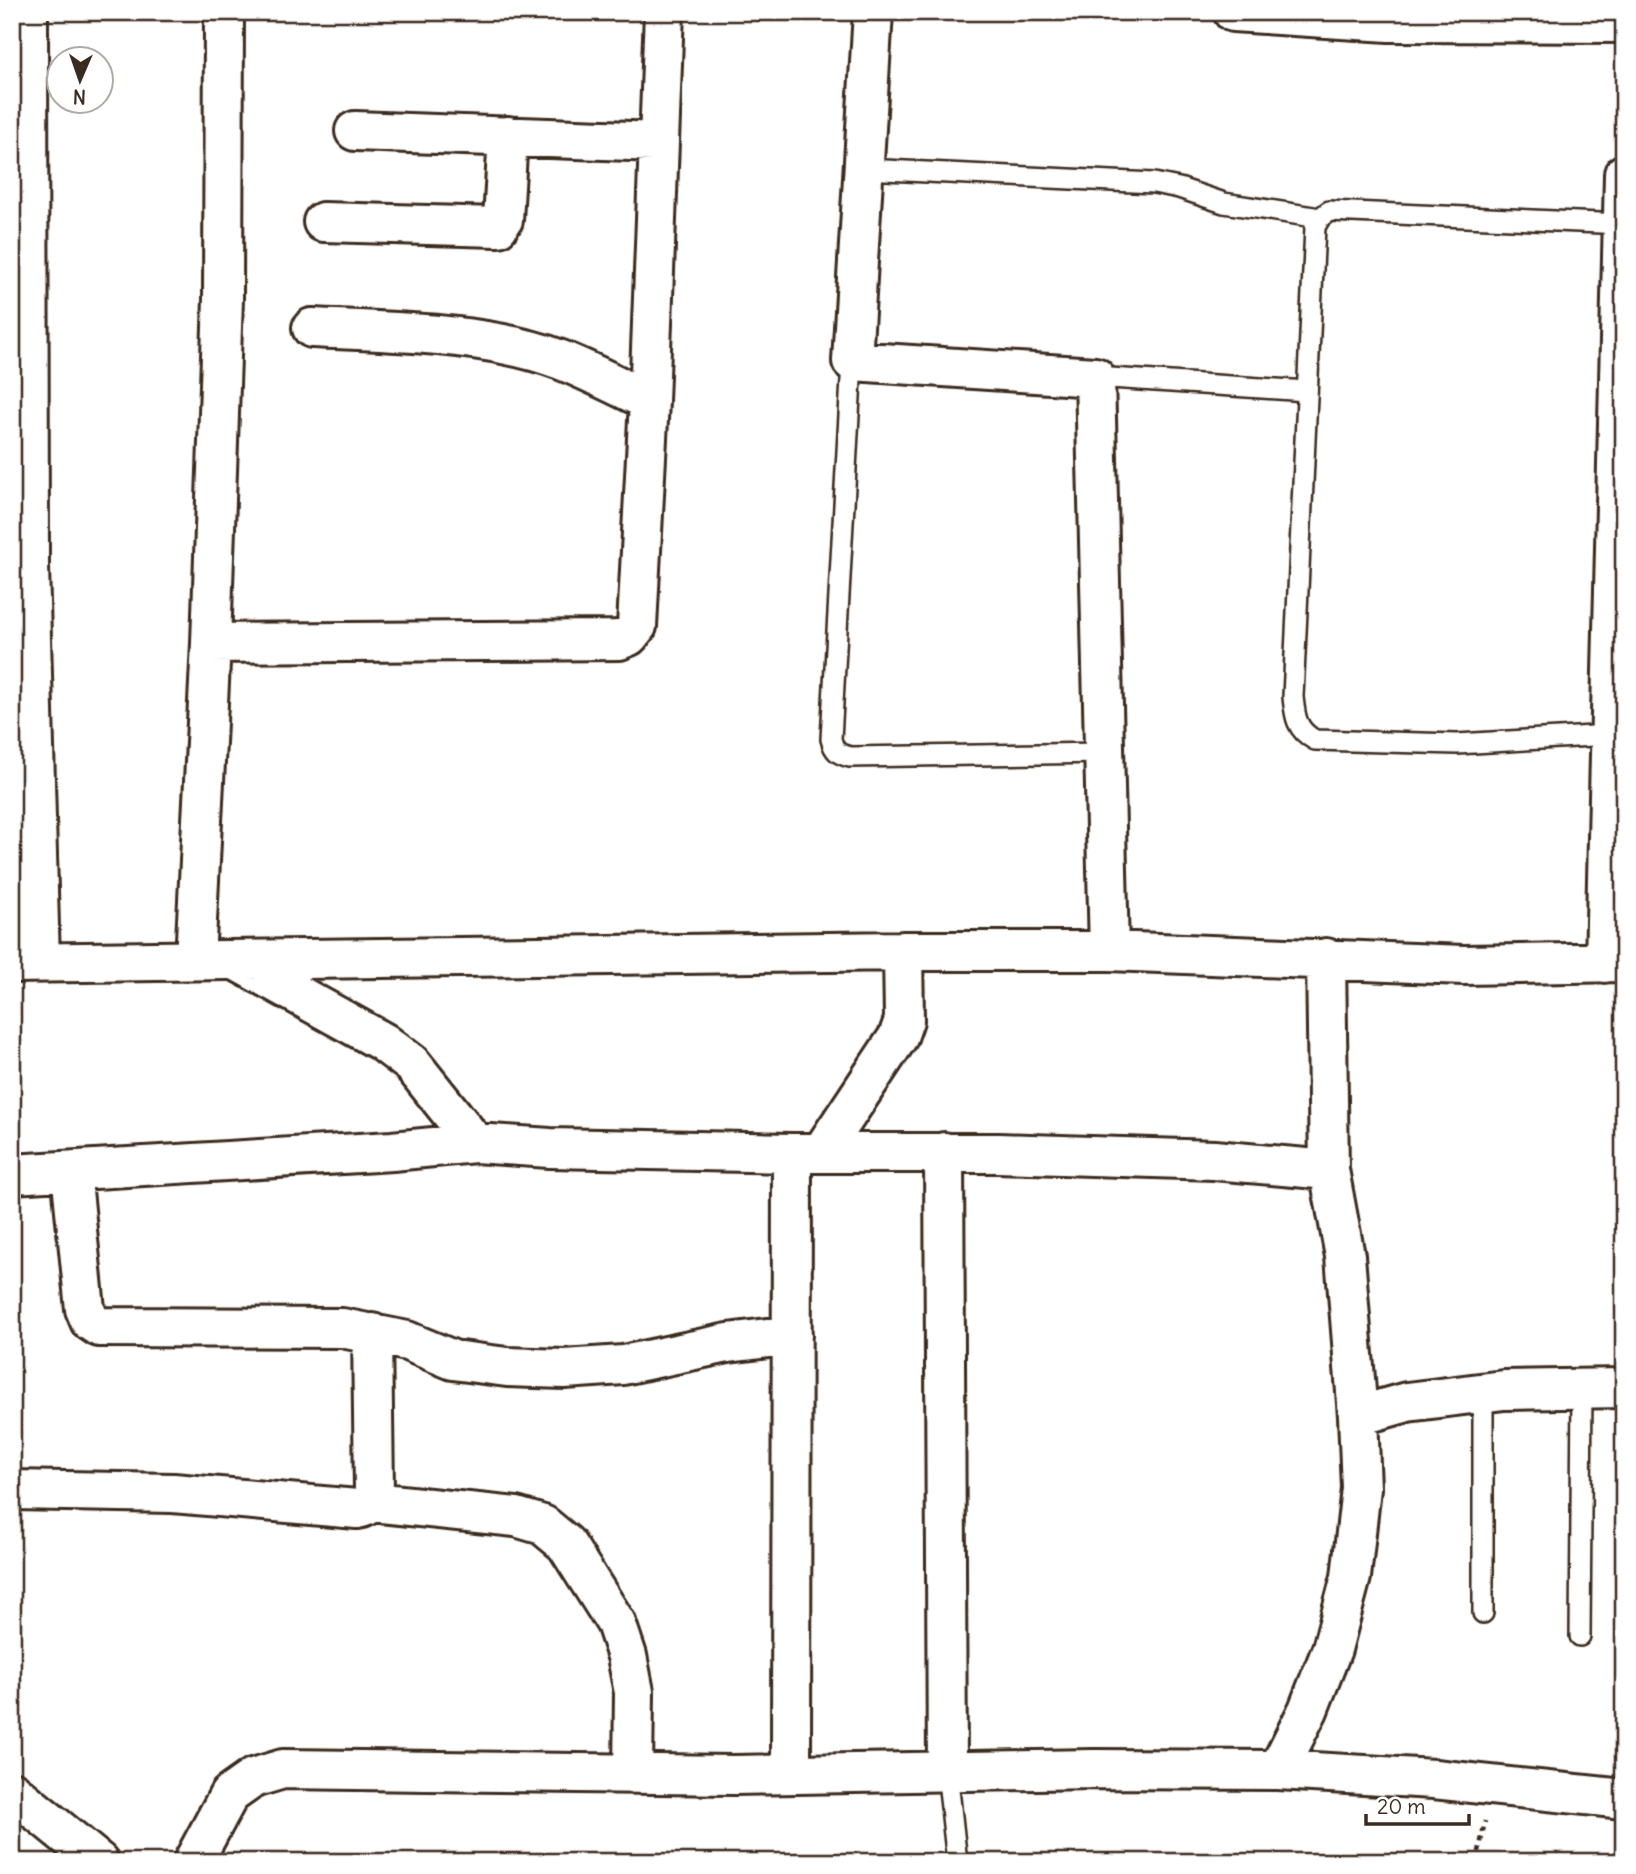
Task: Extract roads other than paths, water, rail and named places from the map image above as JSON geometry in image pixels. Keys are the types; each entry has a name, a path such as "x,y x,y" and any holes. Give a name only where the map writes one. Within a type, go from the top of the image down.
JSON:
{"street":[{"path":"28,12 20,188 26,963 903,950 1109,951 1464,965 1614,962 1610,735 1619,564 1624,174"},
{"path":"195,960 211,643 223,299 224,12"},
{"path":"211,643 619,640 629,636 637,626 649,401 664,12"},
{"path":"873,12 852,361 1095,377 1109,951"},
{"path":"1233,12 1624,23"},
{"path":"355,131 659,142"},
{"path":"323,222 498,227 503,220 508,136"},
{"path":"312,328 432,335 529,351 560,360 649,401"},
{"path":"791,1774 792,1335 806,1153 898,1037 904,1020 903,950"},
{"path":"1278,1770 1308,1710 1332,1649 1351,1577 1361,1488 1345,1256 1329,1170 1326,958"},
{"path":"234,960 383,1042 412,1064 475,1143"},
{"path":"12,1174 392,1151 475,1143 550,1148 806,1153 944,1152 1213,1160 1329,1170"},
{"path":"944,1152 947,1771"},
{"path":"71,1171 85,1309 90,1321 99,1326 342,1328 407,1341 453,1360 506,1367 564,1370 623,1365 728,1343 792,1335"},
{"path":"12,1490 173,1493 357,1509 366,1507 372,1502 374,1492 372,1333"},
{"path":"1358,1416 1407,1402 1483,1392 1624,1388"},
{"path":"372,1502 516,1517 543,1525 566,1544 616,1623 627,1656 634,1692 634,1773"},
{"path":"193,1862 229,1796 253,1778 283,1769 791,1774 1278,1770 1434,1779 1624,1799"},
{"path":"12,1791 99,1862"}],"lane":[{"path":"864,169 1154,183 1224,203 1320,218"},
{"path":"1610,735 1457,744 1315,740 1305,735 1296,722 1293,697 1315,227 1320,218 1329,211 1623,224"},
{"path":"852,361 831,738 833,749 840,755 850,757 1104,753"},
{"path":"1095,377 1307,391"},
{"path":"1580,1636 1582,1389"},
{"path":"1483,1392 1483,1613"},
{"path":"947,1771 957,1862"}]}
